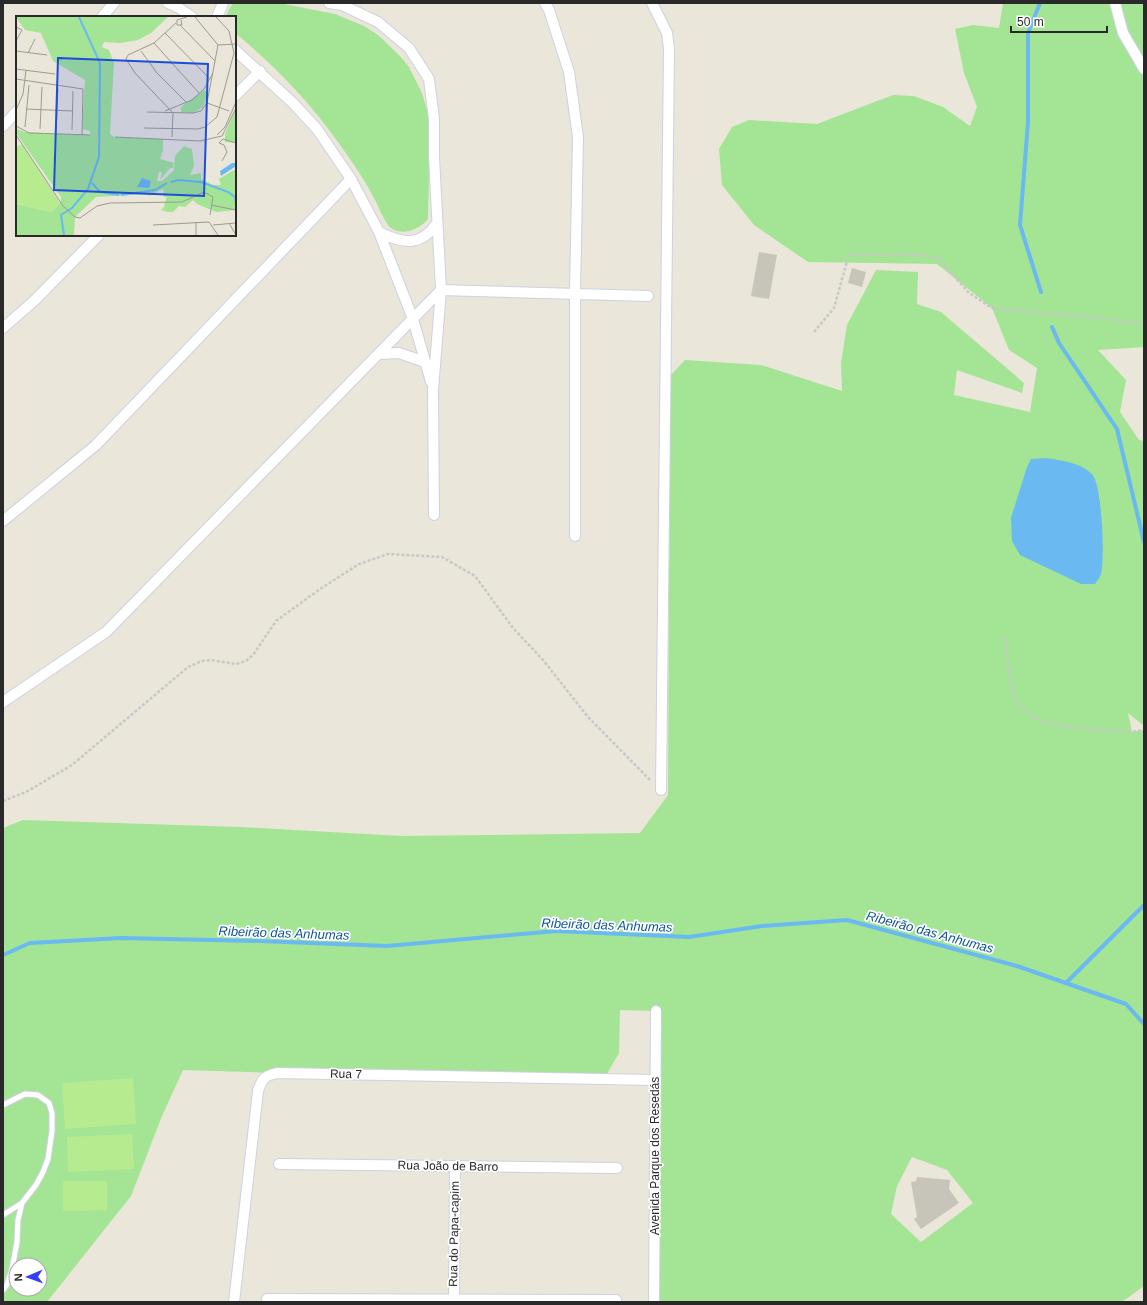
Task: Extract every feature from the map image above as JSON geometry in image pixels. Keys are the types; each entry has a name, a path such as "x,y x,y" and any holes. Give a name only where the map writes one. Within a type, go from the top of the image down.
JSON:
{"street":[{"path":"103,16 114,3"},
{"path":"168,3 191,16"},
{"path":"217,16 223,3"},
{"path":"329,3 342,4 378,22 409,48 429,79 434,119 434,157 441,290 434,390 434,515"},
{"path":"545,3 549,10 569,72 578,137 575,293 575,536"},
{"path":"652,3 667,33 669,49 661,790"},
{"path":"1115,3 1123,33 1144,69"},
{"path":"236,51 260,71 317,129 351,178 379,232 413,319 434,390"},
{"path":"236,95 260,71"},
{"path":"3,126 16,112"},
{"path":"3,521 96,444 351,178"},
{"path":"379,232 396,240 412,241 427,235 437,223"},
{"path":"3,328 35,300 98,236"},
{"path":"3,702 106,632 441,290 648,296"},
{"path":"379,354 399,353 426,362"},
{"name":"Avenida Parque dos Resedás","path":"654,1302 656,1011"},
{"name":"Rua 7","path":"234,1302 258,1091 261,1081 268,1075 277,1073 655,1080"},
{"name":"Rua João de Barro","path":"279,1164 617,1168"},
{"name":"Rua do Papa-capim","path":"454,1301 455,1166"},
{"path":"267,1299 454,1301 616,1300"}],"lane":[{"path":"3,1105 25,1094 38,1095 49,1103 52,1113 52,1131 48,1159 36,1185 22,1203 3,1215"},
{"path":"3,1290 7,1285 12,1269 17,1242 18,1220 22,1203"}],"path":[{"path":"814,332 834,308 849,254 922,255 939,259 969,293 992,308 1144,324"},
{"path":"3,801 26,792 72,766 188,667 202,661 212,660 236,664 246,661 253,655 276,621 320,589 359,564 388,554 442,557 475,576 513,628 544,660 588,717 661,790"},
{"path":"1005,638 1009,670 1017,705 1038,720 1068,727 1132,732 1144,730"}],"green space":[{"path":"233,3 279,3 335,14 364,26 378,35 400,56 409,67 422,93 430,121 428,219 424,223 414,229 403,232 393,229 388,225 363,179 338,141 325,124 282,76 236,34 236,16 226,16"},
{"path":"1003,3 1144,3 1144,347 1098,350 1126,380 1120,412 1139,440 1144,441 1144,726 1128,713 1132,732 1144,730 1144,1286 1122,1302 654,1302 656,1011 620,1010 619,1053 604,1079 183,1070 162,1116 131,1196 47,1302 3,1302 3,828 23,820 240,827 401,836 640,833 668,795 670,376 685,360 761,365 842,391 841,363 847,325 876,270 918,272 917,304 941,312 1024,383 1022,393 957,370 954,395 1030,412 1037,368 1009,350 992,308 937,264 808,262 754,225 722,185 719,149 732,127 749,120 817,124 893,95 914,96 943,107 970,126 977,107 964,73 955,29 973,25 999,28","holes":["912,1157 947,1170 973,1203 921,1242 891,1214 897,1186"]},
{"path":"133,1078 136,1124 65,1129 62,1083"},
{"path":"132,1134 134,1169 68,1172 67,1137"},
{"path":"63,1181 107,1181 107,1210 63,1211"}],"water":[{"path":"1046,458 1076,464 1092,474 1095,480 1102,522 1103,553 1101,574 1095,584 1081,584 1020,555 1012,541 1011,518 1027,467 1031,459"}],"building":[{"path":"759,252 777,255 769,299 751,296"},
{"path":"852,268 866,272 862,287 848,283"},
{"path":"917,1177 950,1180 949,1189 959,1203 921,1229 914,1219 917,1217 911,1182 916,1181"}],"waterway":[{"path":"1040,3 1028,33 1028,122 1020,225 1041,292"},
{"path":"1052,327 1059,343 1117,429 1144,542"},
{"path":"1066,983 1144,905"},
{"name":"Ribeirão das Anhumas","path":"3,955 30,943 121,938 387,946 556,931 689,937 762,926 847,920 1017,966 1126,1004 1144,1024"}]}
